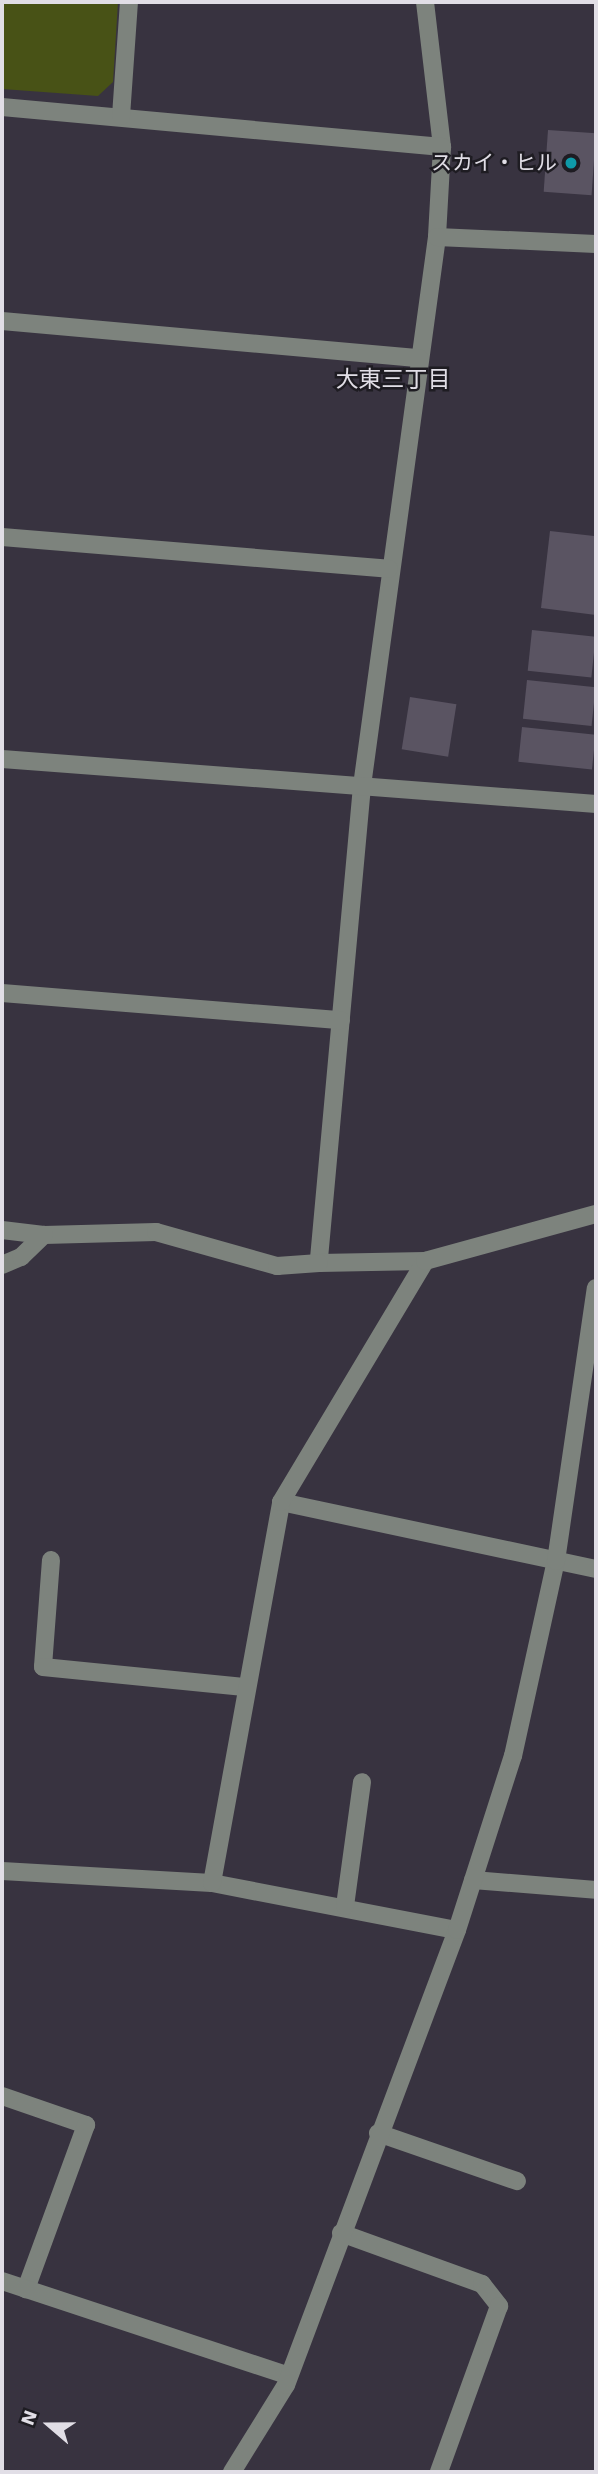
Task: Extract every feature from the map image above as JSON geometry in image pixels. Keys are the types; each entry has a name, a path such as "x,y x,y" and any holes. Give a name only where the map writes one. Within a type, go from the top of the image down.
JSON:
{"street":[{"path":"121,116 129,2"},
{"path":"319,1263 362,786 437,237 442,147 425,2"},
{"path":"2,107 442,147"},
{"path":"437,237 596,244"},
{"path":"2,321 419,358"},
{"path":"2,537 390,569"},
{"path":"2,760 596,804"},
{"path":"2,993 341,1020"},
{"path":"2,1230 44,1235 156,1232 277,1266 425,1261 596,1214"},
{"path":"2,1265 21,1257 44,1235"},
{"path":"212,1883 244,1687 281,1502 425,1261"},
{"path":"232,2472 289,2376 378,2133 457,1930 513,1756 556,1561 596,1288"},
{"path":"281,1502 596,1569"},
{"path":"51,1560 43,1667 244,1687"},
{"path":"345,1906 362,1782"},
{"path":"2,1871 212,1883 345,1906 457,1930"},
{"path":"473,1880 596,1890"},
{"path":"2,2096 86,2125 26,2289"},
{"path":"378,2133 517,2181"},
{"path":"341,2233 482,2284 499,2306 439,2472"},
{"path":"2,2281 289,2376"}],"green space":[{"path":"2,2 118,2 113,82 98,96 2,89"}],"building":[{"name":"スカイ・ヒル","path":"548,130 596,133 592,195 544,192"},
{"path":"550,531 594,536 596,615 541,608"},
{"path":"532,630 596,637 591,677 528,671"},
{"path":"527,680 596,687 592,726 523,719"},
{"path":"410,697 456,704 448,757 402,749"},
{"path":"522,727 596,735 592,770 518,762"}],"place":[{"name":"スカイ・ヒル","path":"571,163"}],"district":[{"name":"大東三丁目","path":"393,380"}]}
